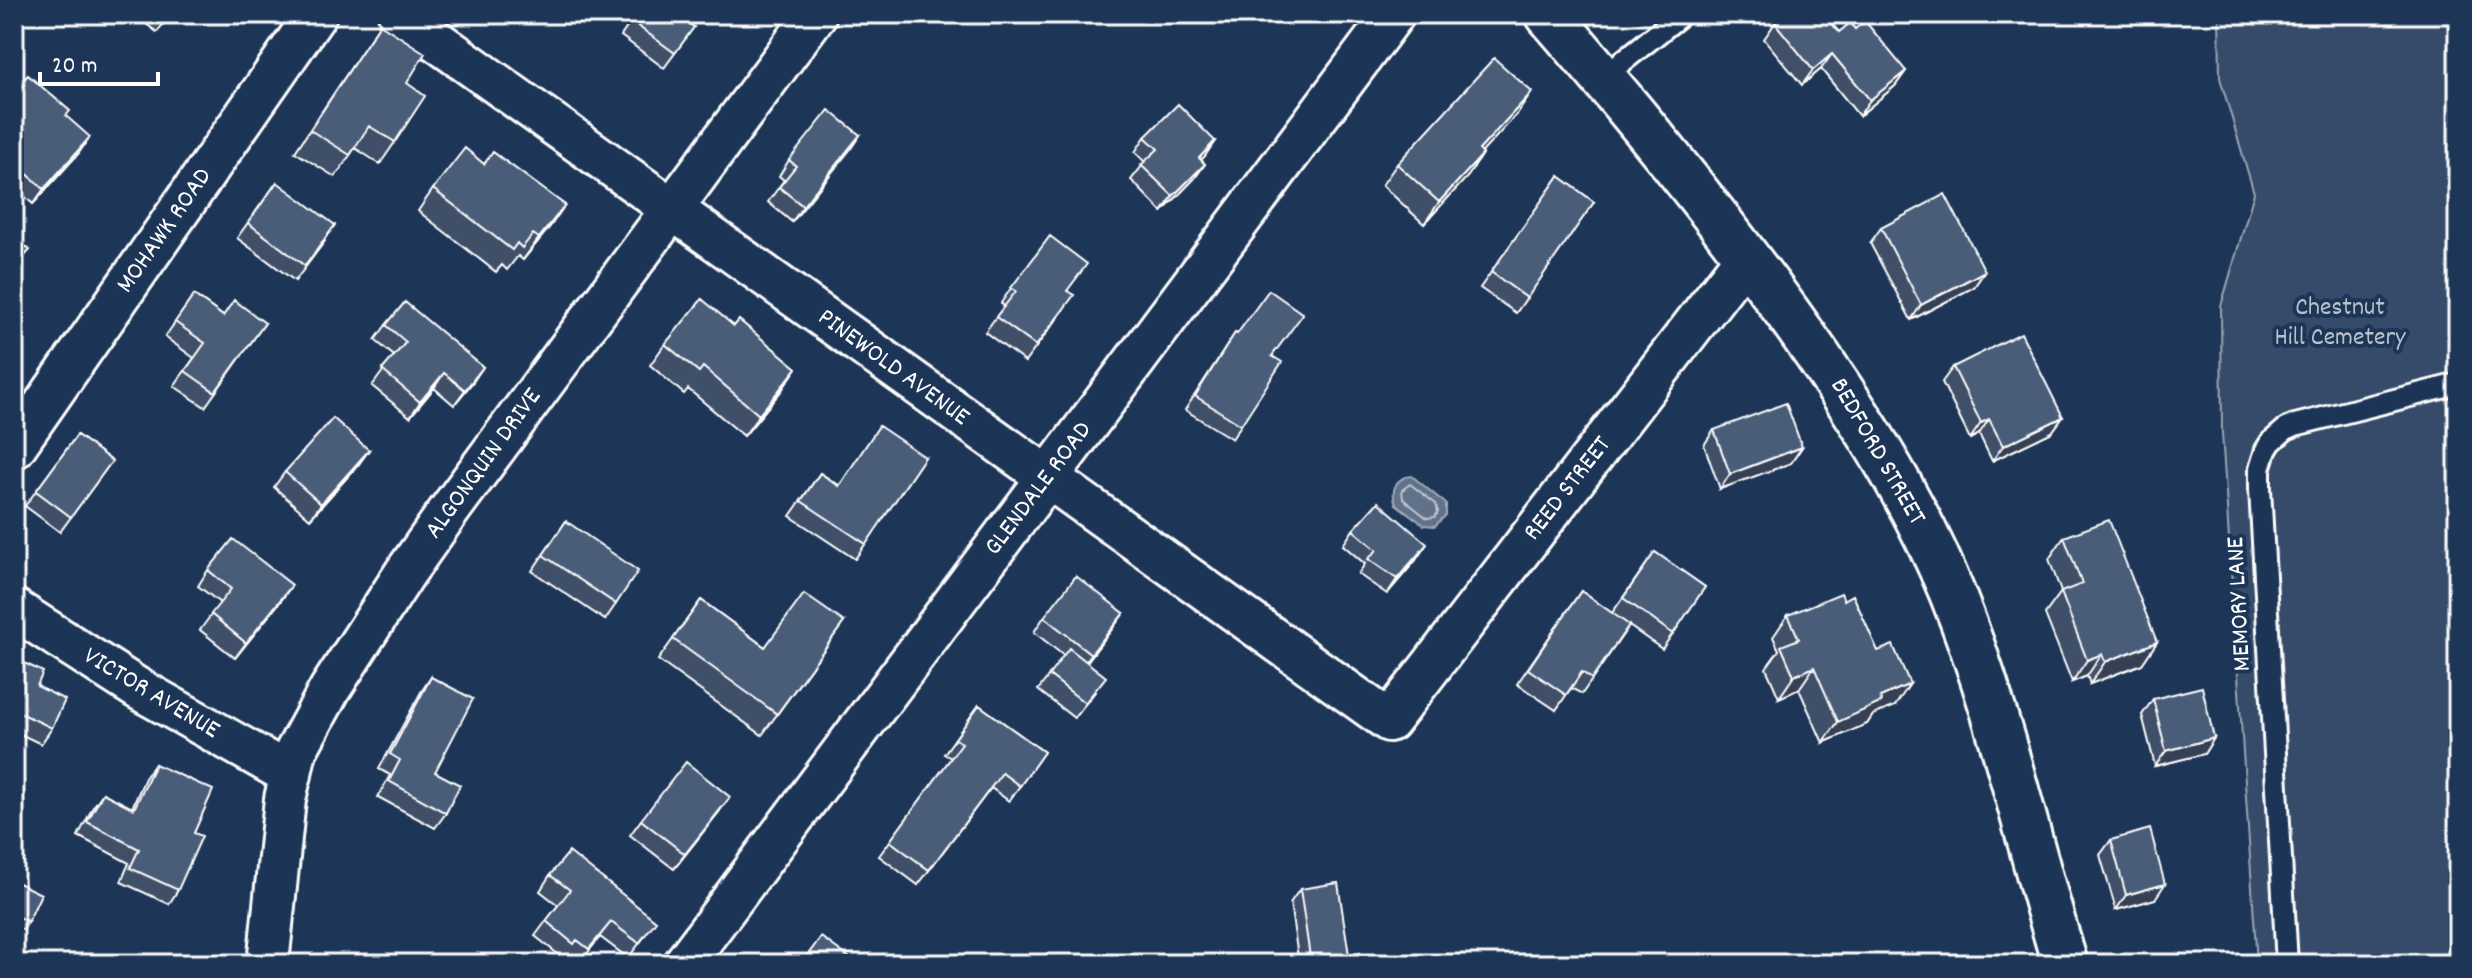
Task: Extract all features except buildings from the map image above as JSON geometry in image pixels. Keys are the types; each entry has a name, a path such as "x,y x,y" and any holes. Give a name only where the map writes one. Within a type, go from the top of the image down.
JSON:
{"main road":[{"name":"BEDFORD STREET","path":"1548,14 1659,142 1746,257 1831,374 1910,502 1952,593 2003,738 2065,964"}],"street":[{"name":"MOHAWK ROAD","path":"14,448 316,14"},
{"name":"PINEWOLD AVENUE","path":"399,14 1389,721"},
{"name":"ALGONQUIN DRIVE","path":"268,964 285,799 296,751 330,689 405,573 816,14"},
{"name":"GLENDALE ROAD","path":"684,964 1394,14"},
{"name":"REED STREET","path":"1389,721 1746,257"},
{"name":"VICTOR AVENUE","path":"14,609 137,688 291,775"}],"lane":[{"path":"1603,77 1682,14"},
{"name":"MEMORY LANE","path":"2287,964 2260,489 2263,459 2271,442 2295,425 2458,384"}],"green space":[{"name":"Chestnut Hill Cemetery","path":"2219,14 2458,14 2458,964 2257,964 2222,433 2221,306 2254,193 2220,78"}],"water":[{"path":"1412,476 1446,504 1446,515 1435,526 1424,525 1396,504 1396,485"}]}
